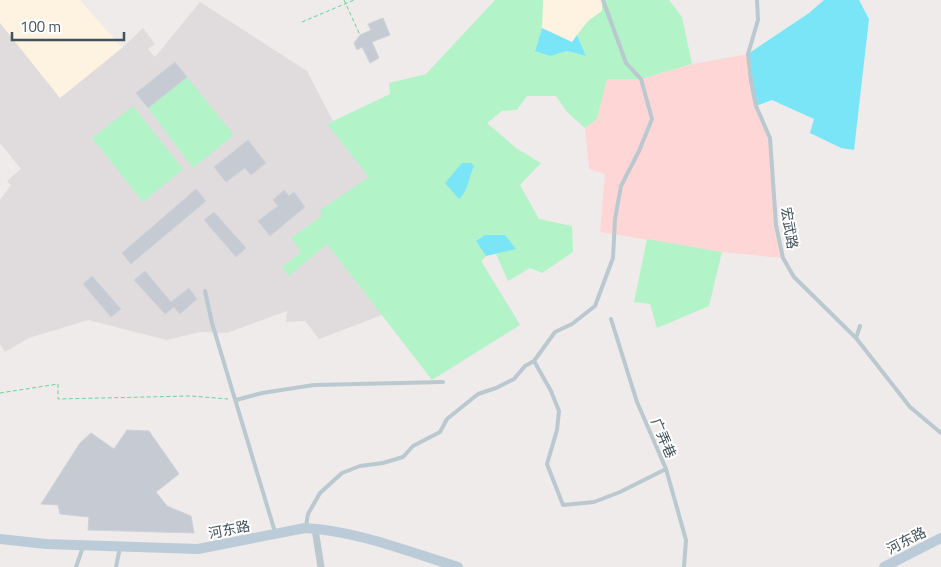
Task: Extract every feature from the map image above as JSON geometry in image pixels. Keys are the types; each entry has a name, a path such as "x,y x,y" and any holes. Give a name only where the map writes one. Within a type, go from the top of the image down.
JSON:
{"main road":[{"name":"河东路","path":"0,539 46,544 198,549 310,529 366,539 458,567"},
{"name":"河东路","path":"884,567 941,538"}],"street":[{"path":"310,529 321,567"}],"lane":[{"path":"310,529 308,514 320,493 342,473 360,466 403,458 413,446 440,432 447,419 478,394 514,379 525,366 534,361 555,332 572,324 595,306 600,298 613,258 615,219 621,186 639,151 652,119 641,79 626,63 602,0"},
{"name":"宏武路","path":"757,0 758,20 748,54 756,106 770,138 776,225 784,258 794,276 856,338 910,407 941,433"},
{"path":"206,292 212,323 275,534"},
{"name":"广弄巷","path":"611,319 637,402 666,469 686,540 684,567"},
{"path":"856,338 860,326"},
{"path":"534,361 552,391 559,412 557,430 547,464 563,506 594,502 620,492 666,469"},
{"path":"236,400 262,393 314,385 444,382"},
{"path":"76,567 84,545"},
{"path":"116,567 120,547"}],"path":[{"path":"344,0 360,35"},
{"path":"302,22 354,0"},
{"path":"0,393 58,384 58,399 192,396 236,400"}],"shaded area":[{"path":"0,0 80,0 122,48 60,99 0,23"},
{"path":"543,0 602,0 602,11 588,21 572,42 542,28"},
{"path":"200,2 307,71 333,121 327,124 436,181 486,256 481,261 520,325 382,315 319,339 305,321 286,322 287,311 227,333 200,332 167,340 88,320 29,338 5,352 0,344 0,200 11,185 7,181 21,169 0,143 0,23 60,98 122,48 143,28 155,44 148,49 155,57"},
{"path":"748,54 756,106 770,138 776,225 783,258 722,252 600,232 605,174 589,169 585,128 597,119 607,79 641,79 692,64"}],"green space":[{"path":"495,0 543,0 542,28 535,50 550,56 567,51 586,56 577,35 588,21 602,11 602,0 669,0 682,17 692,64 641,79 607,79 597,119 585,128 567,112 556,96 527,96 517,110 502,111 487,123 516,148 541,163 520,185 539,219 572,226 573,252 542,273 530,268 508,281 496,254 516,248 476,242 486,256 481,261 520,325 432,380 327,244 289,276 282,267 301,252 291,238 322,216 320,210 369,177 327,124 390,94 389,83 426,74"},
{"path":"187,77 234,135 193,168 148,108"},
{"path":"133,106 183,169 143,202 92,138"},
{"path":"647,239 722,252 709,306 657,328 650,304 634,302"}],"water":[{"path":"824,0 859,0 869,19 854,150 841,148 810,133 814,119 772,100 756,106 748,54 809,13"},
{"path":"542,28 572,42 577,35 586,56 567,51 550,56 535,51"},
{"path":"462,163 471,163 474,166 466,188 459,199 445,183"},
{"path":"485,235 505,235 516,249 486,256 476,241"}],"building":[{"path":"383,18 390,35 372,42 379,58 370,63 362,47 357,50 354,43 360,35 371,30 368,24"},
{"path":"175,62 187,77 148,108 136,93"},
{"path":"248,140 266,163 251,175 245,168 226,182 214,167"},
{"path":"196,189 206,201 131,264 122,253"},
{"path":"284,190 289,196 294,192 305,207 270,236 258,221 278,206 273,200"},
{"path":"214,212 246,248 236,257 204,220"},
{"path":"145,271 171,302 189,288 197,299 180,314 174,307 165,314 134,280"},
{"path":"92,276 121,309 111,317 83,284"},
{"path":"127,430 149,431 179,474 156,492 167,506 191,516 194,533 88,530 89,517 60,514 58,505 41,504 80,443 91,433 114,449"}]}
